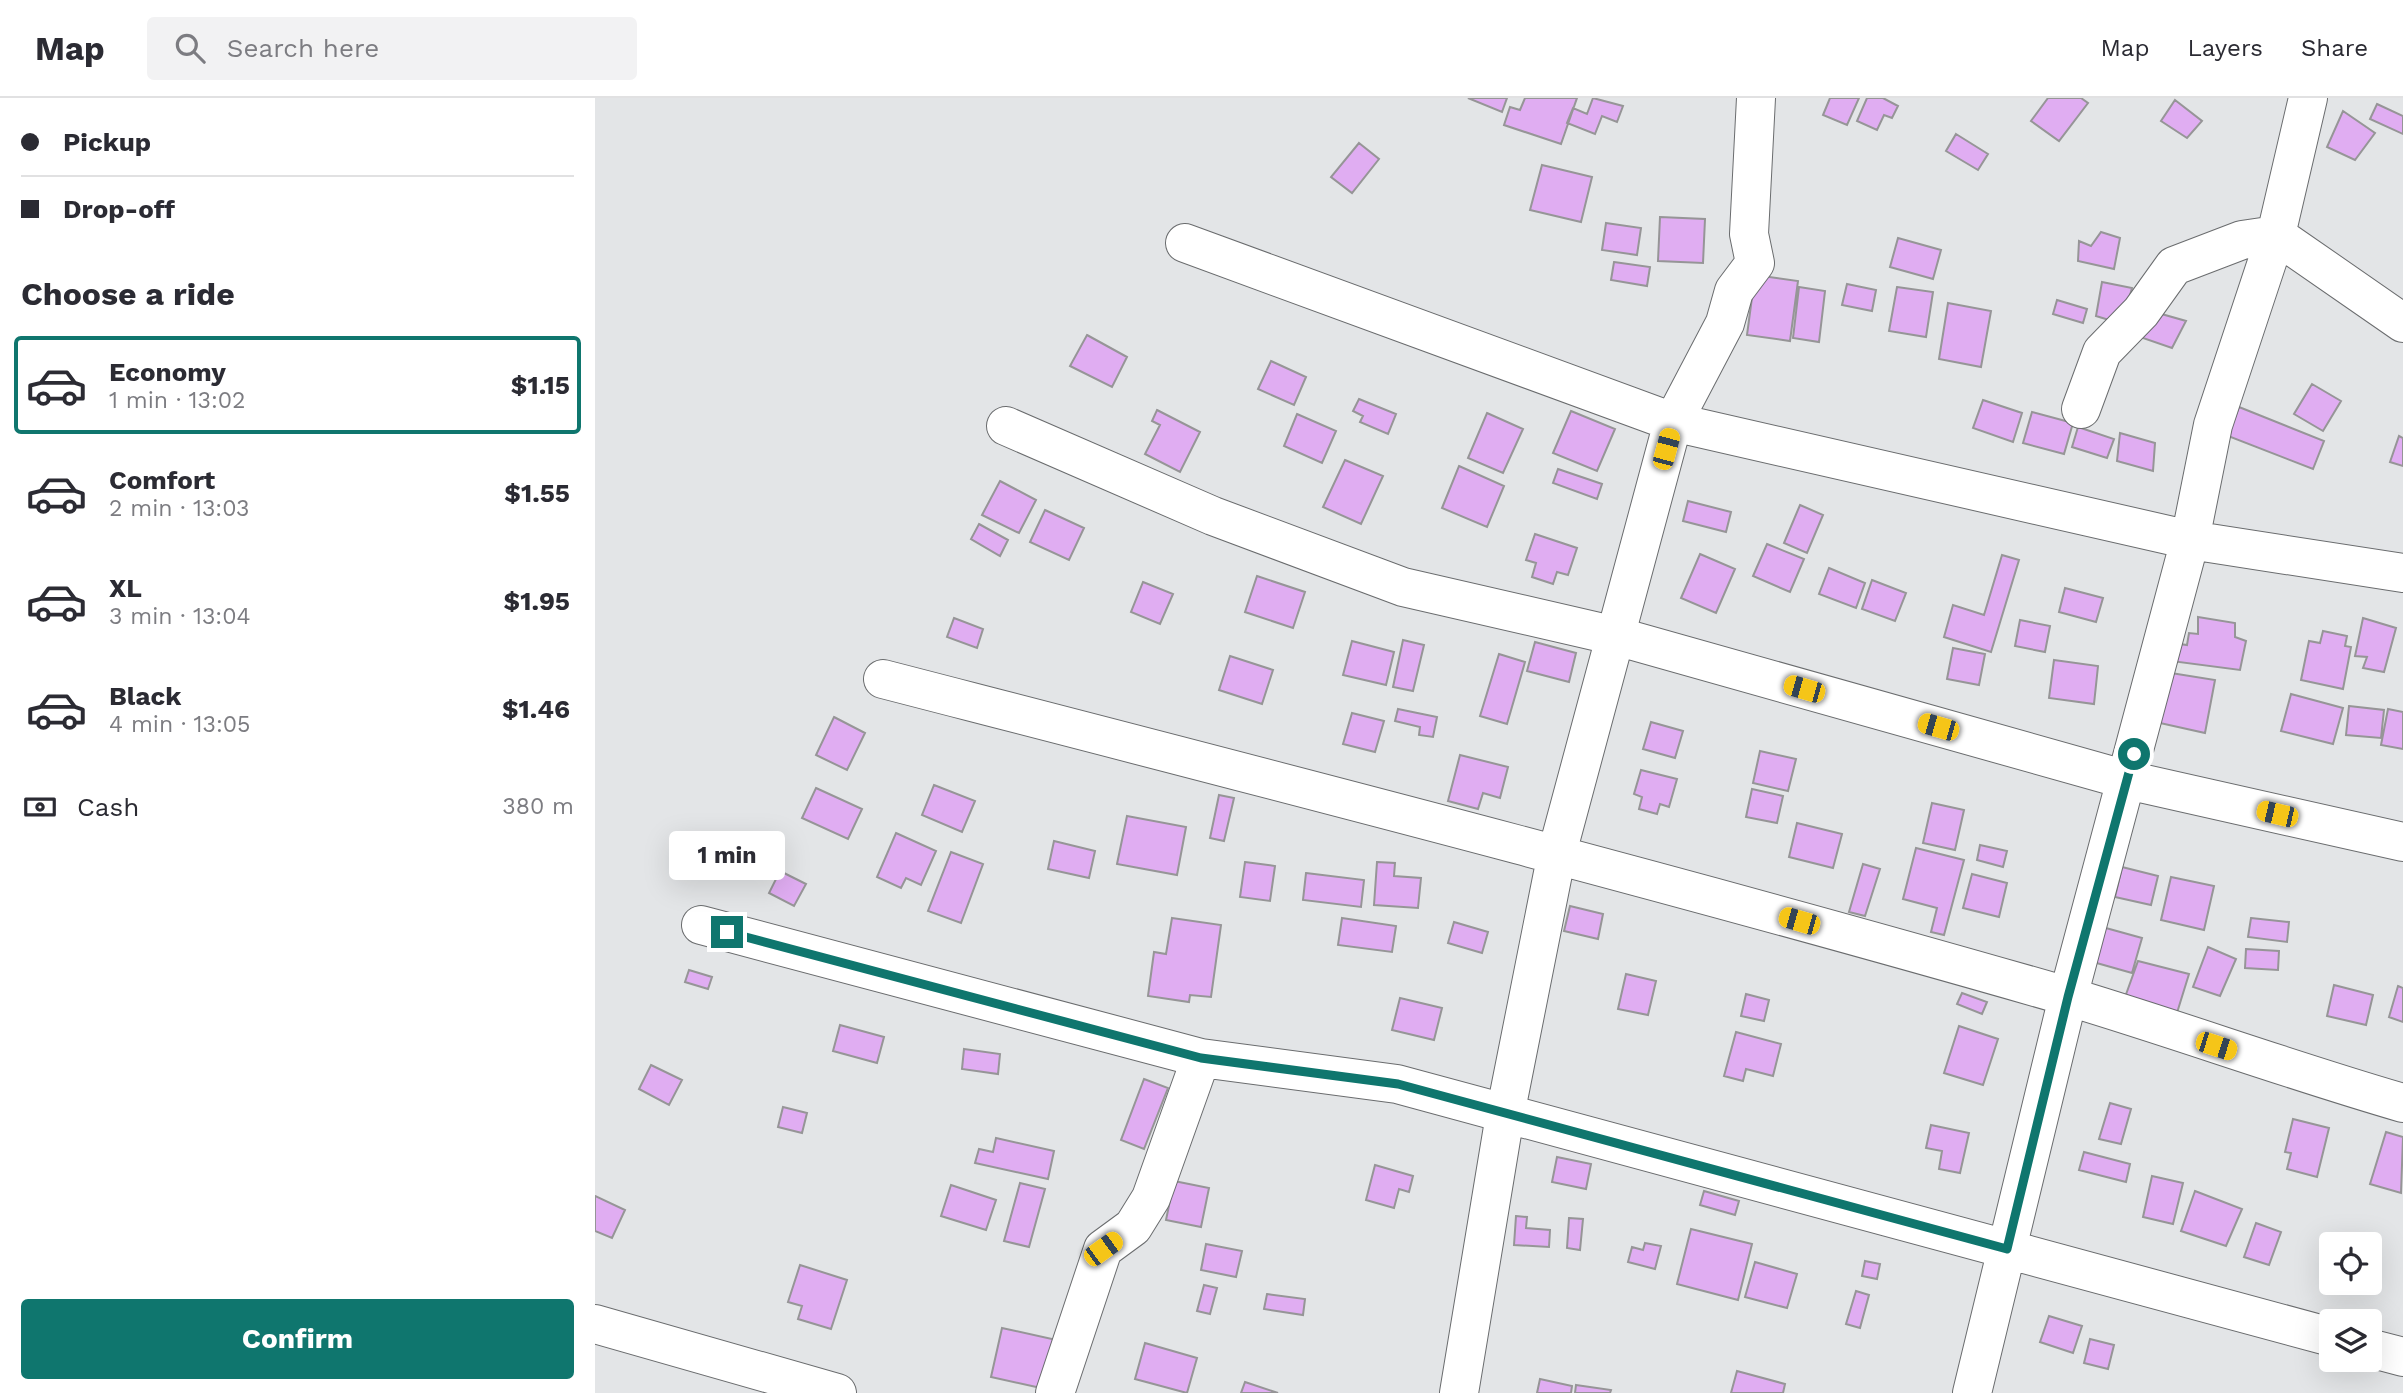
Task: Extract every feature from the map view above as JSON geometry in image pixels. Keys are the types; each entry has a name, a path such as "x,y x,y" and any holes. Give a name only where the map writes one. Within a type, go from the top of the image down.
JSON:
{"street":[{"path":"1459,1393 1505,1115 1557,853 1673,422 1725,323 1734,291 1755,263 1749,234 1756,98"},
{"path":"1972,1393 2068,997 2190,541 2213,425 2276,235 2308,98"},
{"path":"2081,409 2102,352 2141,312 2174,266 2242,240 2276,235 2403,323"},
{"path":"1185,243 1673,422 2190,541 2403,573"},
{"path":"1006,426 1213,516 1403,587 1616,636 2127,780 2403,842"},
{"path":"883,679 1557,853 2068,997 2291,1070 2403,1103"},
{"path":"701,925 1201,1058 1398,1084 2319,1334"},
{"path":"1055,1393 1103,1249 1133,1227 1150,1198 1201,1058"},
{"path":"595,1324 837,1393"},
{"path":"2382,1351 2403,1357"}],"building":[{"path":"1468,98 1507,98 1502,112"},
{"path":"1525,98 1577,98 1561,144 1504,125 1510,107 1520,110"},
{"path":"1593,98 1623,106 1617,122 1602,116 1595,134 1567,123 1573,108 1587,114"},
{"path":"1830,98 1859,98 1847,125 1823,115"},
{"path":"1867,98 1883,98 1898,106 1892,118 1884,115 1877,130 1857,121"},
{"path":"2048,98 2081,98 2088,103 2059,141 2031,121"},
{"path":"2175,100 2202,121 2187,138 2161,121"},
{"path":"2377,104 2403,116 2403,134 2370,119"},
{"path":"2343,111 2375,133 2355,160 2327,147"},
{"path":"1956,134 1988,154 1978,170 1946,151"},
{"path":"1359,143 1379,159 1352,193 1331,177"},
{"path":"1542,165 1592,177 1581,222 1530,210"},
{"path":"1660,217 1705,219 1703,263 1658,261"},
{"path":"1606,223 1641,228 1637,255 1602,250"},
{"path":"2101,232 2120,238 2114,269 2078,261 2079,241 2091,246"},
{"path":"1898,238 1941,250 1933,279 1890,267"},
{"path":"1614,262 1650,267 1647,286 1611,280"},
{"path":"1755,275 1798,281 1790,341 1747,335"},
{"path":"2102,282 2132,288 2122,324 2096,316"},
{"path":"1847,284 1876,290 1872,311 1842,305"},
{"path":"1799,287 1825,291 1819,342 1793,338"},
{"path":"1897,287 1933,292 1926,337 1889,331"},
{"path":"2057,300 2087,309 2083,323 2053,314"},
{"path":"1948,303 1991,311 1981,367 1939,359"},
{"path":"2151,311 2186,321 2172,348 2140,337"},
{"path":"1087,335 1127,357 1112,387 1070,366"},
{"path":"1271,361 1306,377 1294,405 1258,389"},
{"path":"2312,384 2341,401 2323,431 2294,414"},
{"path":"1359,399 1396,414 1388,434 1360,422 1363,416 1353,411"},
{"path":"1983,400 2022,413 2013,442 1973,428"},
{"path":"2239,407 2324,441 2313,469 2228,436"},
{"path":"1157,410 1200,432 1180,472 1145,454 1160,425 1152,421"},
{"path":"1571,411 1615,429 1597,471 1553,453"},
{"path":"2032,412 2073,423 2064,454 2023,443"},
{"path":"1487,413 1523,429 1503,473 1468,458"},
{"path":"1297,414 1336,431 1322,463 1284,446"},
{"path":"2078,427 2114,439 2107,458 2072,447"},
{"path":"2120,433 2155,443 2153,471 2117,461"},
{"path":"2399,436 2403,438 2403,466 2390,462"},
{"path":"1345,460 1383,476 1361,524 1323,507"},
{"path":"1459,466 1504,486 1487,527 1442,508"},
{"path":"1558,469 1602,484 1597,499 1553,483"},
{"path":"1000,481 1036,500 1019,533 982,515"},
{"path":"1688,501 1731,512 1726,532 1683,521"},
{"path":"1800,505 1823,515 1807,553 1784,543"},
{"path":"1045,510 1084,528 1069,560 1030,542"},
{"path":"979,524 1008,540 1000,556 971,539"},
{"path":"1535,534 1577,548 1568,575 1557,572 1553,584 1532,577 1536,563 1526,560"},
{"path":"1767,544 1804,559 1790,592 1753,576"},
{"path":"1700,554 1735,569 1716,613 1681,598"},
{"path":"2002,555 2019,560 1991,652 1944,637 1953,605 1984,615"},
{"path":"1829,568 1865,583 1856,608 1819,594"},
{"path":"1257,576 1305,592 1293,628 1245,612"},
{"path":"1872,580 1906,593 1895,621 1862,609"},
{"path":"1143,582 1173,594 1160,624 1131,612"},
{"path":"2065,588 2103,598 2096,622 2059,612"},
{"path":"2198,617 2235,623 2235,637 2246,641 2240,670 2171,661 2173,643 2187,645 2189,633 2198,634"},
{"path":"954,618 983,629 977,648 947,637"},
{"path":"2363,618 2396,628 2384,672 2363,668 2367,657 2355,656"},
{"path":"2020,620 2050,626 2045,652 2015,646"},
{"path":"2323,631 2347,636 2345,646 2351,647 2343,689 2301,680 2309,641 2320,643"},
{"path":"1403,640 1424,645 1413,691 1393,687"},
{"path":"1352,641 1394,652 1386,685 1343,675"},
{"path":"1535,642 1576,653 1569,682 1527,671"},
{"path":"1953,648 1985,654 1979,685 1947,679"},
{"path":"1499,654 1525,662 1507,724 1480,716"},
{"path":"1230,656 1273,670 1262,704 1219,690"},
{"path":"2054,660 2098,666 2094,704 2049,698"},
{"path":"2171,673 2215,680 2205,733 2160,723"},
{"path":"2291,694 2343,708 2333,744 2281,731"},
{"path":"2349,706 2384,710 2381,738 2346,735"},
{"path":"1398,709 1437,717 1433,737 1419,735 1420,727 1395,721"},
{"path":"2388,709 2403,712 2403,749 2381,745"},
{"path":"1352,713 1384,721 1375,752 1343,744"},
{"path":"834,717 865,733 847,770 816,755"},
{"path":"1651,722 1683,731 1675,758 1643,749"},
{"path":"1760,751 1796,759 1788,791 1753,783"},
{"path":"1460,755 1508,767 1500,798 1483,793 1478,809 1448,801"},
{"path":"1641,770 1677,779 1669,807 1660,804 1657,814 1639,809 1642,797 1634,794"},
{"path":"934,785 975,801 962,832 922,815"},
{"path":"816,788 862,809 848,839 802,818"},
{"path":"1752,789 1783,796 1777,823 1746,817"},
{"path":"1219,795 1234,798 1224,841 1210,838"},
{"path":"1932,803 1964,810 1955,850 1923,843"},
{"path":"1127,816 1186,827 1177,875 1117,864"},
{"path":"1797,823 1842,834 1833,868 1789,857"},
{"path":"896,833 936,851 921,885 906,878 901,888 877,877"},
{"path":"1054,841 1095,851 1089,878 1048,869"},
{"path":"1980,845 2007,851 2003,867 1977,860"},
{"path":"1916,848 1964,860 1944,935 1931,932 1937,908 1903,899"},
{"path":"951,852 983,864 961,923 928,911"},
{"path":"1245,862 1275,866 1270,901 1240,897"},
{"path":"1377,862 1395,863 1394,876 1421,878 1418,908 1374,905"},
{"path":"1863,864 1880,869 1865,916 1849,912"},
{"path":"2122,867 2158,876 2151,905 2115,897"},
{"path":"780,871 806,884 794,906 769,893"},
{"path":"1306,873 1364,880 1361,907 1303,900"},
{"path":"1972,874 2007,883 1999,917 1963,908"},
{"path":"2171,877 2214,886 2204,930 2161,920"},
{"path":"1570,906 1603,914 1598,939 1564,931"},
{"path":"1172,918 1221,925 1211,997 1190,995 1189,1002 1148,996 1154,952 1166,954"},
{"path":"1342,918 1396,926 1392,952 1338,945"},
{"path":"2251,918 2289,922 2287,942 2248,937"},
{"path":"1454,922 1488,932 1482,953 1448,943"},
{"path":"2095,925 2142,938 2132,973 2086,960"},
{"path":"2208,947 2236,959 2220,996 2193,987"},
{"path":"2246,949 2279,951 2278,970 2245,968"},
{"path":"2138,961 2189,974 2176,1016 2124,1000"},
{"path":"689,970 712,977 708,989 685,982"},
{"path":"1626,974 1656,981 1648,1015 1618,1009"},
{"path":"2334,985 2373,995 2366,1025 2327,1016"},
{"path":"2398,986 2403,988 2403,1022 2389,1017"},
{"path":"1962,993 1987,1002 1982,1014 1957,1004"},
{"path":"1746,994 1769,1000 1764,1021 1741,1016"},
{"path":"1400,998 1442,1008 1434,1040 1392,1030"},
{"path":"840,1025 884,1037 877,1063 833,1051"},
{"path":"1959,1026 1998,1039 1983,1085 1944,1073"},
{"path":"1736,1032 1781,1044 1773,1076 1746,1069 1743,1081 1724,1076"},
{"path":"964,1049 1000,1054 998,1074 962,1069"},
{"path":"651,1065 682,1080 669,1105 639,1089"},
{"path":"1144,1079 1168,1088 1144,1149 1121,1140"},
{"path":"2110,1103 2131,1109 2121,1144 2099,1139"},
{"path":"783,1107 807,1113 802,1133 778,1127"},
{"path":"2293,1119 2329,1128 2317,1177 2287,1169 2291,1153 2285,1152"},
{"path":"1931,1125 1969,1133 1960,1173 1939,1169 1942,1151 1926,1148"},
{"path":"2386,1132 2403,1137 2401,1193 2370,1184"},
{"path":"996,1138 1054,1151 1048,1179 975,1163 979,1149 993,1152"},
{"path":"2084,1152 2130,1164 2126,1182 2079,1170"},
{"path":"1557,1157 1591,1164 1586,1189 1552,1182"},
{"path":"1375,1165 1413,1176 1409,1192 1399,1189 1394,1208 1366,1200"},
{"path":"2152,1176 2183,1183 2173,1224 2143,1217"},
{"path":"1174,1181 1209,1188 1201,1227 1166,1220"},
{"path":"1020,1183 1045,1189 1029,1247 1004,1241"},
{"path":"951,1185 996,1200 986,1230 941,1216"},
{"path":"1704,1191 1739,1201 1735,1215 1700,1205"},
{"path":"2195,1191 2242,1209 2226,1246 2181,1231"},
{"path":"595,1196 625,1210 612,1238 595,1231"},
{"path":"1516,1216 1527,1217 1526,1228 1550,1230 1549,1247 1514,1245"},
{"path":"1569,1218 1583,1219 1580,1250 1567,1248"},
{"path":"2256,1223 2281,1232 2269,1265 2244,1257"},
{"path":"1691,1229 1752,1244 1738,1300 1677,1284"},
{"path":"1645,1243 1661,1246 1655,1269 1628,1262 1632,1247 1643,1250"},
{"path":"1206,1244 1242,1251 1236,1277 1201,1270"},
{"path":"1865,1261 1880,1264 1877,1279 1862,1276"},
{"path":"1755,1262 1797,1274 1787,1308 1745,1297"},
{"path":"800,1265 847,1280 831,1329 798,1319 802,1306 788,1302"},
{"path":"1204,1285 1217,1288 1210,1314 1197,1311"},
{"path":"1856,1291 1869,1295 1860,1328 1846,1324"},
{"path":"1267,1294 1305,1299 1303,1315 1264,1309"},
{"path":"2049,1316 2082,1326 2073,1353 2040,1342"},
{"path":"1002,1328 1061,1341 1050,1390 991,1377"},
{"path":"2090,1339 2114,1345 2108,1369 2084,1363"},
{"path":"1145,1343 1197,1358 1187,1393 1135,1379"},
{"path":"1737,1371 1785,1384 1783,1393 1731,1393"},
{"path":"1540,1379 1572,1386 1571,1393 1537,1393"},
{"path":"1245,1382 1278,1393 1241,1393"},
{"path":"1576,1385 1611,1390 1610,1393 1575,1393"}],"route":[{"path":"727,932 1201,1058 1398,1084 2007,1249 2068,997 2134,754"}]}
